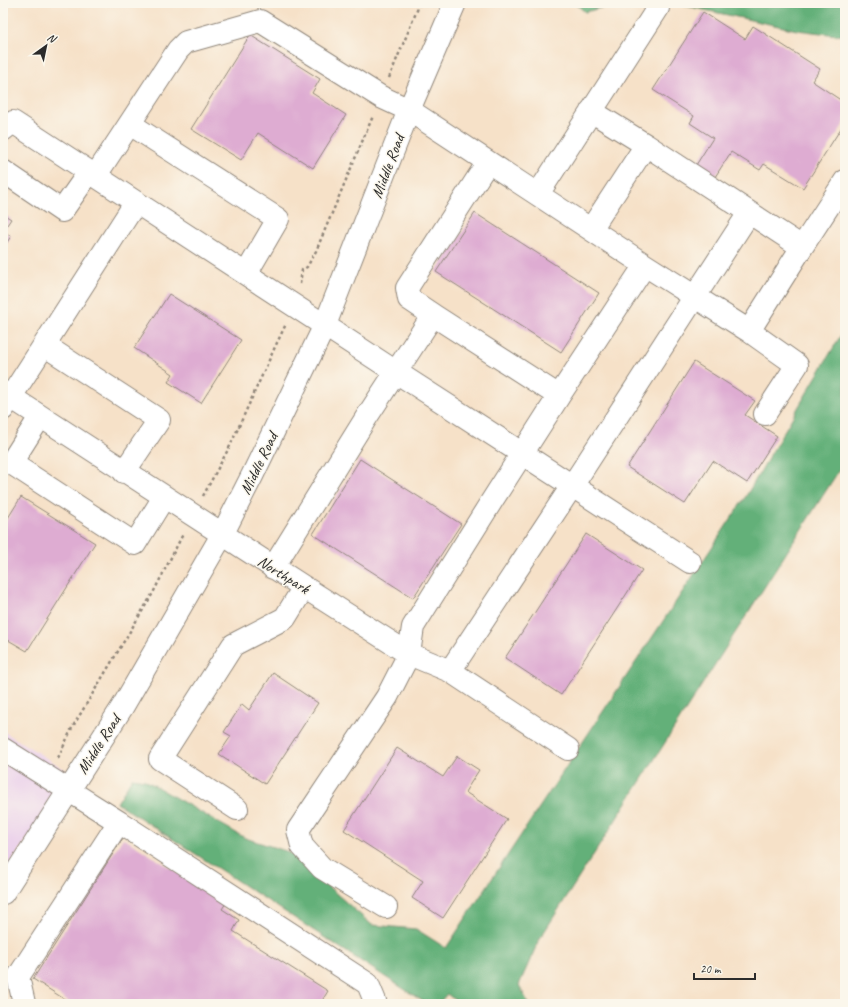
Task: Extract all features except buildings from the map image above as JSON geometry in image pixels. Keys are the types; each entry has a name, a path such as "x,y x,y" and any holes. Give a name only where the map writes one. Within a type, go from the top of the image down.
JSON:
{"street":[{"name":"Middle Road","path":"3,893 123,706 222,535 325,325 409,110 455,3"},
{"path":"538,194 658,8"},
{"path":"3,171 62,211 130,124 178,50 186,42 260,21 381,97 409,110 645,265 749,331 797,365 765,414"},
{"path":"591,112 646,145 802,247"},
{"path":"3,130 13,122 690,562"},
{"path":"130,124 278,219 246,274"},
{"path":"591,229 646,145"},
{"path":"488,162 407,288 409,299 559,396"},
{"path":"749,331 845,181"},
{"path":"6,400 44,345 136,202"},
{"path":"450,671 749,213"},
{"path":"386,907 322,868 302,846 298,830 387,697 409,654 413,627 522,453 645,265"},
{"path":"273,568 366,418 433,315"},
{"path":"44,345 159,420 124,472"},
{"name":"Northpark","path":"6,400 40,416 164,498 409,654 450,671 568,749"},
{"path":"40,416 11,463 18,468 135,544 164,498"},
{"path":"237,809 160,759 233,645 284,618 304,587"},
{"path":"3,748 368,984 375,1001 373,1004"},
{"path":"24,1004 18,977 119,822"}],"path":[{"path":"50,778 72,728 153,593 230,446 275,346 296,306 302,270 307,267 316,251 420,3"}],"shaded area":[{"path":"3,731 72,774 3,874"}],"green space":[{"path":"575,3 620,3 585,12"},
{"path":"672,3 845,3 845,36 797,30"},
{"path":"845,328 845,461 539,940 519,985 529,1004 460,1004 447,994 438,1004 427,1004 117,803 132,778 145,780 245,838 289,852 372,925 416,929 446,948 746,496"}]}
